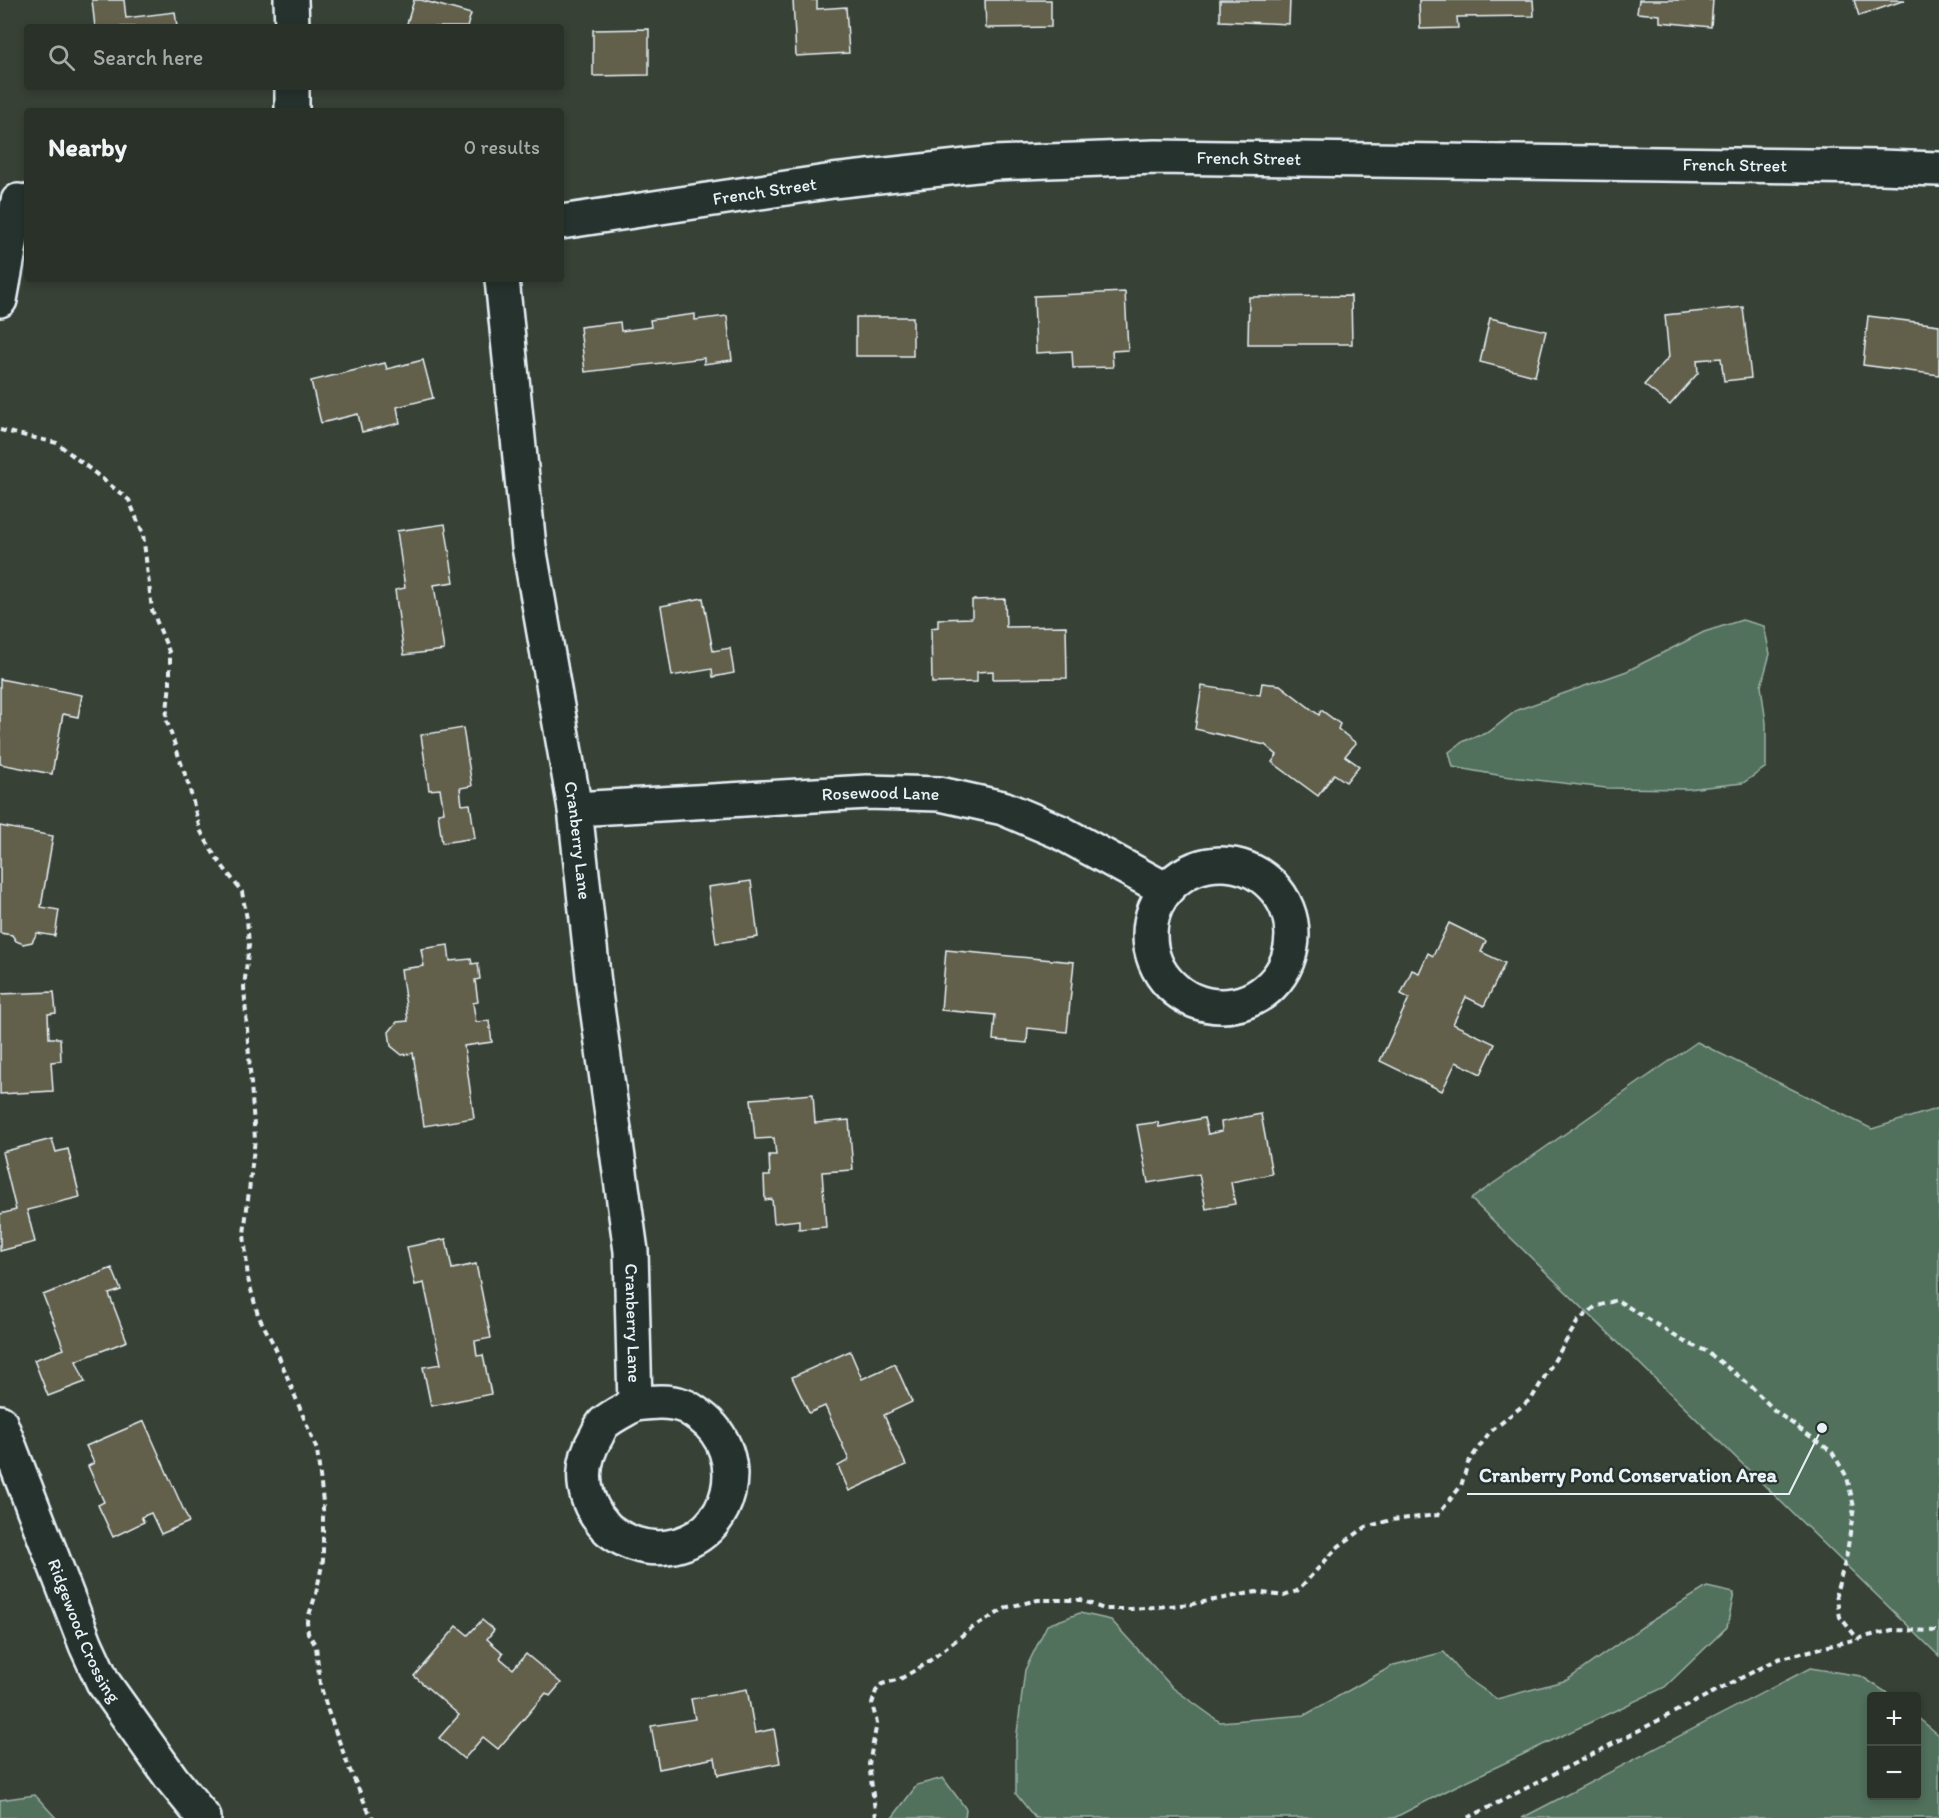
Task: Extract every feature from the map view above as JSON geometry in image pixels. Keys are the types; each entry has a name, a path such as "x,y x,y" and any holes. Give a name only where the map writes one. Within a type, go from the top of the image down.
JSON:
{"street":[{"path":"291,0 291,24"},
{"path":"291,108 292,90"},
{"name":"French Street","path":"564,222 833,181 994,163 1155,157 1939,169"},
{"path":"0,300 15,200"},
{"name":"Cranberry Lane","path":"502,282 529,547 575,809 595,993 631,1251 635,1404"},
{"name":"Rosewood Lane","path":"575,809 867,792 940,794 1003,808 1060,832 1165,889"},
{"path":"1226,863 1248,869 1268,881 1282,899 1291,920 1292,943 1286,965 1272,985 1252,999 1229,1006 1205,1005 1183,996 1165,980 1153,958 1149,935 1153,911 1165,889 1182,874 1203,865 1226,863"},
{"name":"Cranberry Lane","path":"659,1401 686,1406 712,1425 729,1457 729,1489 721,1512 706,1531 681,1545 654,1549 627,1542 606,1528 590,1505 583,1478 588,1450 604,1424 635,1404 659,1401"},
{"name":"Ridgewood Crossing","path":"0,1422 81,1634 103,1682 166,1770 204,1818"}],"path":[{"path":"0,430 57,442 129,500 142,534 152,610 170,654 170,684 166,719 189,786 200,830 215,856 242,892 248,936 244,987 255,1139 244,1234 248,1279 258,1315 275,1347 317,1450 323,1502 323,1560 307,1621 308,1633 316,1646 320,1684 328,1711 349,1768 373,1818"},
{"path":"876,1818 869,1764 877,1723 872,1704 876,1691 882,1684 900,1679 924,1665 969,1630 1008,1607 1038,1599 1081,1600 1104,1609 1131,1610 1193,1604 1256,1592 1284,1596 1297,1591 1338,1546 1366,1527 1391,1520 1438,1515 1461,1486 1468,1463 1489,1433 1532,1398 1578,1321 1595,1306 1617,1300 1683,1341 1706,1351 1749,1384 1775,1411 1832,1452 1847,1477 1854,1508 1846,1559 1836,1593 1840,1617 1858,1639"},
{"path":"1468,1818 1778,1659 1892,1630 1939,1631"}],"green space":[{"path":"1742,620 1764,626 1770,654 1761,686 1766,723 1766,767 1743,783 1688,789 1606,788 1503,776 1453,767 1449,752 1464,741 1489,732 1517,710 1627,671 1704,632"},
{"path":"1697,1042 1872,1129 1939,1108 1939,1656 1471,1199"},
{"path":"1707,1587 1734,1593 1727,1627 1665,1687 1394,1818 1035,1818 1016,1794 1016,1741 1025,1670 1047,1625 1080,1613 1111,1620 1173,1688 1220,1722 1305,1715 1394,1665 1444,1652 1464,1676 1497,1699 1567,1680 1648,1623"},
{"path":"1810,1668 1861,1676 1886,1692 1867,1692 1867,1800 1921,1800 1921,1720 1939,1735 1939,1818 1522,1818"},
{"path":"943,1778 966,1809 965,1818 892,1818 917,1785"},
{"path":"35,1795 56,1818 0,1818 0,1800"}],"building":[{"path":"92,0 124,0 126,18 175,12 177,24 95,24"},
{"path":"414,0 471,14 468,24 407,24"},
{"path":"793,0 817,0 817,9 846,7 849,53 796,56"},
{"path":"985,0 1051,0 1051,27 986,28"},
{"path":"1220,0 1290,0 1289,24 1220,21"},
{"path":"1419,0 1533,0 1534,16 1457,17 1458,28 1420,29"},
{"path":"1639,0 1713,0 1711,27 1660,22 1660,15 1637,13"},
{"path":"1854,0 1905,0 1859,16"},
{"path":"649,29 649,75 593,76 593,30"},
{"path":"1125,292 1128,350 1112,351 1113,367 1073,368 1072,351 1036,353 1034,296"},
{"path":"1351,296 1352,344 1248,344 1249,297"},
{"path":"1743,307 1751,378 1724,381 1721,358 1697,360 1698,373 1670,405 1644,385 1669,357 1665,315"},
{"path":"695,314 695,320 727,316 732,360 704,364 704,358 585,372 580,327 620,322 621,331 651,327 650,320"},
{"path":"1868,316 1939,325 1939,375 1863,365"},
{"path":"856,317 913,317 913,356 856,356"},
{"path":"1490,318 1546,331 1535,376 1480,362"},
{"path":"423,360 433,398 397,407 400,423 362,432 358,414 321,423 311,381 385,363 387,369"},
{"path":"445,524 454,582 434,585 444,650 404,655 395,590 405,588 397,531"},
{"path":"703,598 713,651 730,648 734,673 713,677 712,669 672,676 661,606"},
{"path":"1005,599 1006,627 1066,626 1067,678 993,679 993,671 977,672 977,682 932,683 931,628 938,627 938,619 972,618 972,600"},
{"path":"0,679 82,695 78,717 63,714 52,774 0,764"},
{"path":"1262,683 1280,685 1319,715 1321,710 1340,724 1338,729 1356,743 1345,756 1359,766 1346,782 1334,774 1318,796 1272,762 1277,755 1265,745 1195,729 1202,686 1260,695"},
{"path":"463,728 472,786 460,788 462,805 470,804 475,838 442,843 438,813 444,812 440,789 429,790 421,735"},
{"path":"0,826 53,836 41,907 59,910 55,936 37,933 32,942 23,944 16,941 12,935 0,933"},
{"path":"751,881 758,937 716,943 708,887"},
{"path":"1449,923 1486,941 1481,952 1505,963 1484,1006 1466,997 1453,1024 1495,1044 1481,1074 1456,1062 1442,1091 1380,1061 1409,998 1401,994 1412,970 1419,973 1428,953 1433,956"},
{"path":"448,945 450,961 471,959 472,964 478,963 480,979 475,980 478,1002 473,1003 476,1022 489,1021 492,1042 464,1046 474,1118 424,1126 413,1053 402,1055 391,1046 389,1032 397,1022 408,1021 401,969 424,966 421,949"},
{"path":"946,950 1074,962 1067,1032 1028,1028 1027,1043 993,1040 995,1015 941,1010"},
{"path":"54,992 56,1013 48,1014 49,1038 60,1038 61,1061 51,1062 53,1091 0,1094 0,994"},
{"path":"813,1094 815,1123 849,1120 853,1170 822,1172 826,1227 799,1229 799,1220 774,1223 772,1199 765,1200 764,1176 770,1176 769,1155 776,1155 774,1138 755,1139 751,1099"},
{"path":"1261,1114 1272,1174 1231,1182 1235,1204 1206,1209 1199,1174 1148,1183 1137,1125 1158,1122 1159,1127 1204,1118 1208,1134 1222,1131 1221,1122"},
{"path":"52,1139 56,1152 68,1149 80,1197 27,1210 35,1242 0,1251 0,1214 16,1210 2,1152"},
{"path":"446,1239 452,1269 476,1264 491,1338 475,1341 477,1356 483,1355 491,1394 431,1406 423,1367 441,1364 424,1283 415,1285 407,1247"},
{"path":"112,1268 121,1290 109,1294 127,1341 76,1361 85,1382 48,1396 34,1360 64,1349 43,1295"},
{"path":"850,1351 862,1379 895,1364 912,1402 884,1415 906,1465 849,1491 838,1466 849,1460 825,1406 809,1413 792,1377"},
{"path":"144,1421 189,1522 161,1534 151,1513 141,1517 144,1522 113,1537 98,1505 104,1502 88,1466 94,1463 86,1446"},
{"path":"482,1620 494,1630 487,1639 503,1653 500,1658 513,1669 526,1654 561,1683 550,1696 546,1693 498,1749 483,1737 464,1759 439,1738 459,1715 414,1676 457,1626 468,1635"},
{"path":"747,1689 755,1733 774,1729 780,1763 718,1775 715,1758 659,1769 651,1726 695,1719 691,1699"}],"place":[{"name":"Cranberry Pond Conservation Area","path":"1822,1428"}]}
